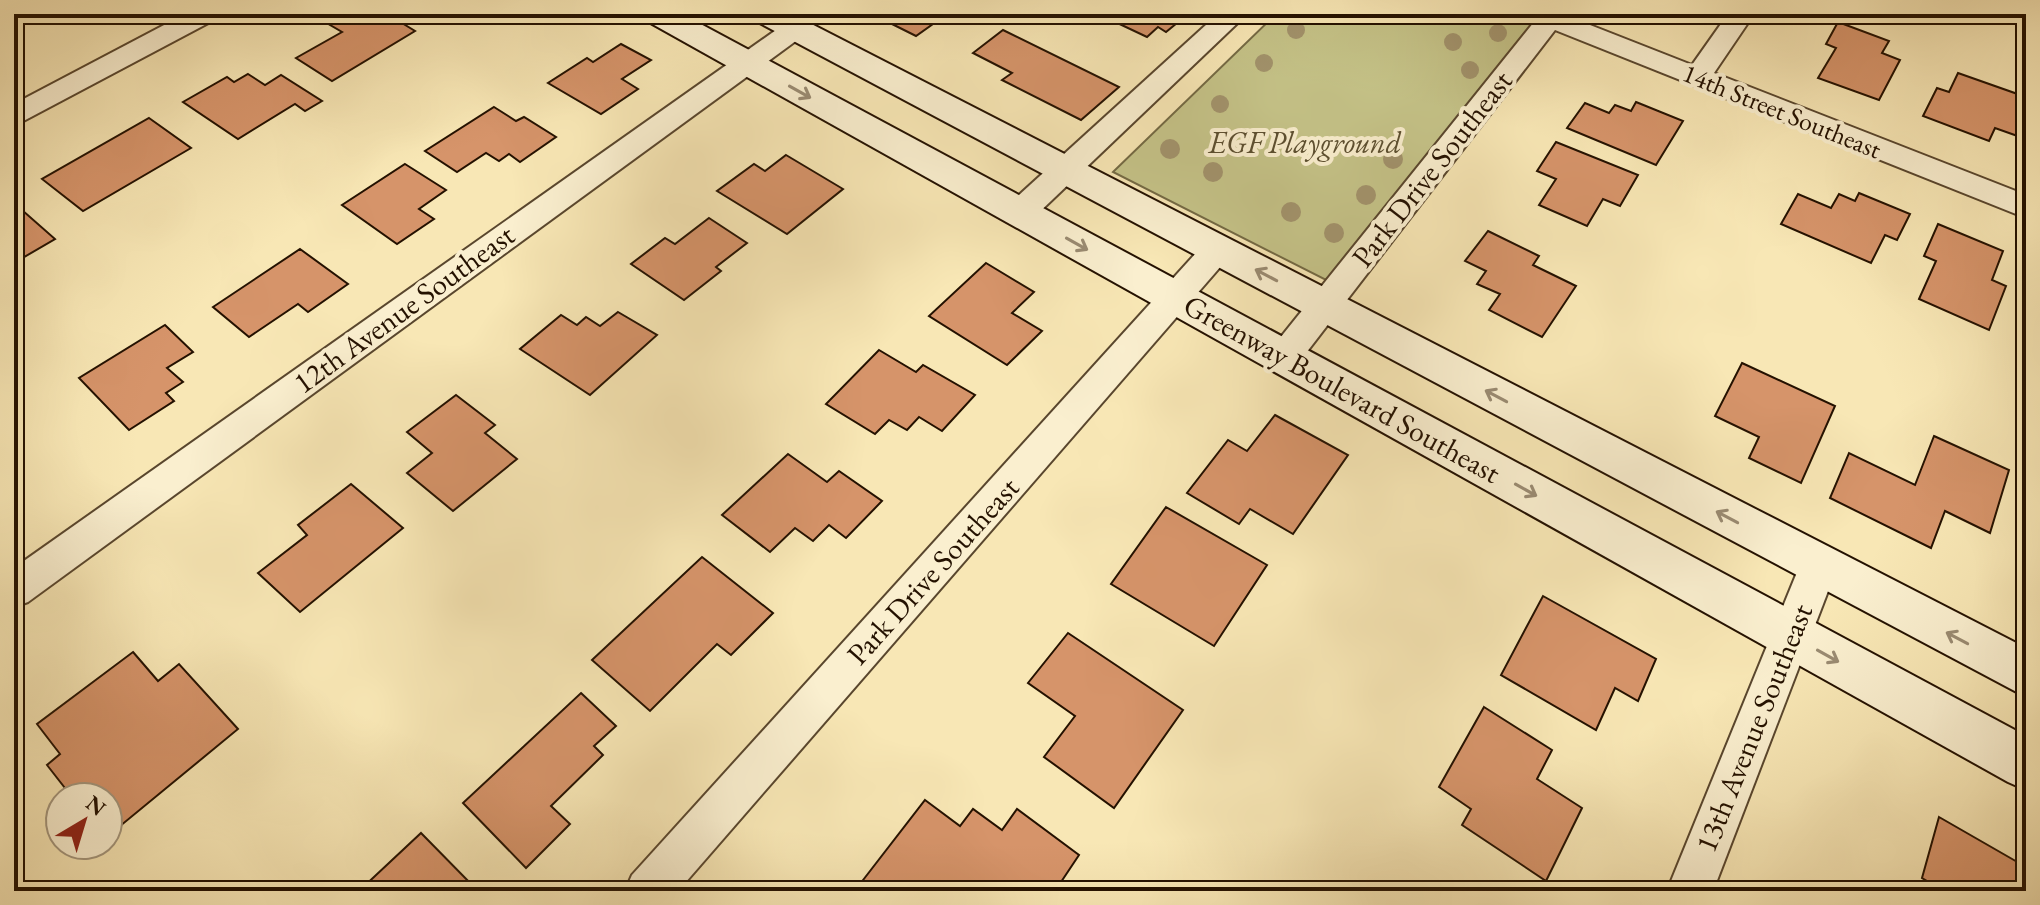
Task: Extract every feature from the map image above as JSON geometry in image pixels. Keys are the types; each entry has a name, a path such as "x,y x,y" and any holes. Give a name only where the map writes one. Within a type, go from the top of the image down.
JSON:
{"street":[{"path":"14,116 205,14"},
{"name":"Greenway Boulevard Southeast","path":"658,14 2026,764"},
{"path":"1020,212 1234,14"},
{"path":"1697,77 1741,14"},
{"name":"14th Street Southeast","path":"1544,16 2026,207"},
{"name":"Park Drive Southeast","path":"1284,357 1544,16"},
{"name":"Greenway Boulevard Southeast","path":"781,21 2026,674"},
{"name":"12th Avenue Southeast","path":"14,590 746,62 781,21"},
{"name":"Park Drive Southeast","path":"648,891 1217,250"},
{"name":"13th Avenue Southeast","path":"1690,891 1819,565"}],"green space":[{"name":"EGF Playground","path":"1276,14 1503,14 1536,27 1336,285 1113,172"}],"building":[{"path":"339,14 387,14 415,31 332,81 296,58 342,32 325,22"},
{"path":"889,14 947,14 916,36 882,19"},
{"path":"1119,14 1188,14 1166,32 1158,27 1147,37 1111,20"},
{"path":"1661,14 1693,14 1686,23"},
{"path":"1838,22 1889,41 1882,53 1900,60 1879,100 1818,78 1836,48 1826,44"},
{"path":"1003,30 1119,87 1081,120 1002,80 1012,73 973,53"},
{"path":"621,44 651,60 622,79 638,89 601,114 548,83 587,58 593,62"},
{"path":"1958,73 2026,97 2023,108 2026,109 2026,139 1995,128 1989,141 1923,116 1937,88 1949,92"},
{"path":"248,74 265,85 281,75 322,101 305,111 295,104 238,139 183,102 227,77 234,82"},
{"path":"1636,102 1683,121 1656,165 1567,128 1585,103 1609,113 1615,105 1631,111"},
{"path":"494,107 516,121 524,117 556,137 520,162 509,154 499,161 486,153 457,172 425,151"},
{"path":"149,118 191,148 83,211 42,179"},
{"path":"1556,142 1638,175 1620,206 1603,199 1587,226 1539,205 1556,179 1537,171"},
{"path":"786,155 843,189 787,234 717,191 754,164 765,171"},
{"path":"405,164 446,190 419,209 434,219 397,244 342,205"},
{"path":"1859,193 1910,214 1897,240 1885,235 1871,263 1781,224 1798,194 1831,208 1839,194 1855,201"},
{"path":"14,203 55,239 14,263"},
{"path":"709,218 747,243 716,267 721,271 684,300 631,264 665,238 675,244"},
{"path":"1938,224 2003,251 1992,280 2006,286 1989,330 1919,299 1936,261 1924,256"},
{"path":"1488,231 1539,256 1533,265 1576,286 1542,337 1489,310 1500,294 1477,284 1486,271 1465,261"},
{"path":"300,249 348,284 308,312 298,304 249,337 213,307"},
{"path":"986,263 1034,292 1012,313 1042,331 1007,365 929,316"},
{"path":"618,312 657,335 590,395 520,349 561,315 577,325 586,317 600,326"},
{"path":"165,325 193,352 167,368 183,382 166,393 174,401 129,430 79,378"},
{"path":"879,350 916,372 923,365 975,395 942,431 919,417 907,430 889,420 875,434 826,404"},
{"path":"1742,363 1835,406 1801,483 1749,458 1759,437 1715,416"},
{"path":"456,395 495,425 485,433 517,459 453,511 407,473 432,453 407,432"},
{"path":"1275,415 1348,455 1293,534 1250,509 1239,524 1187,493 1228,440 1247,451"},
{"path":"1934,436 2009,470 1990,533 1945,511 1931,548 1830,498 1849,453 1915,485"},
{"path":"788,454 827,482 839,471 882,501 846,538 829,525 813,541 795,528 770,552 722,515"},
{"path":"351,484 403,528 300,612 258,573 307,535 298,525"},
{"path":"1166,507 1267,565 1214,646 1111,584"},
{"path":"702,557 773,613 731,655 717,644 650,711 592,660"},
{"path":"1543,596 1656,659 1638,701 1615,688 1596,730 1501,675"},
{"path":"1068,633 1183,710 1114,808 1044,757 1075,716 1028,683"},
{"path":"133,652 158,681 179,664 238,729 124,823 124,781 60,781 47,765 60,754 37,724"},
{"path":"581,693 616,726 594,746 603,755 551,806 570,824 526,868 463,803"},
{"path":"1484,707 1552,750 1537,779 1582,808 1546,881 1462,825 1471,809 1439,787"},
{"path":"925,800 960,826 973,809 1002,830 1017,809 1079,855 1055,891 869,891 860,884"},
{"path":"1939,817 2026,867 2026,891 1944,891 1922,878"},
{"path":"421,833 478,891 359,891"}]}
